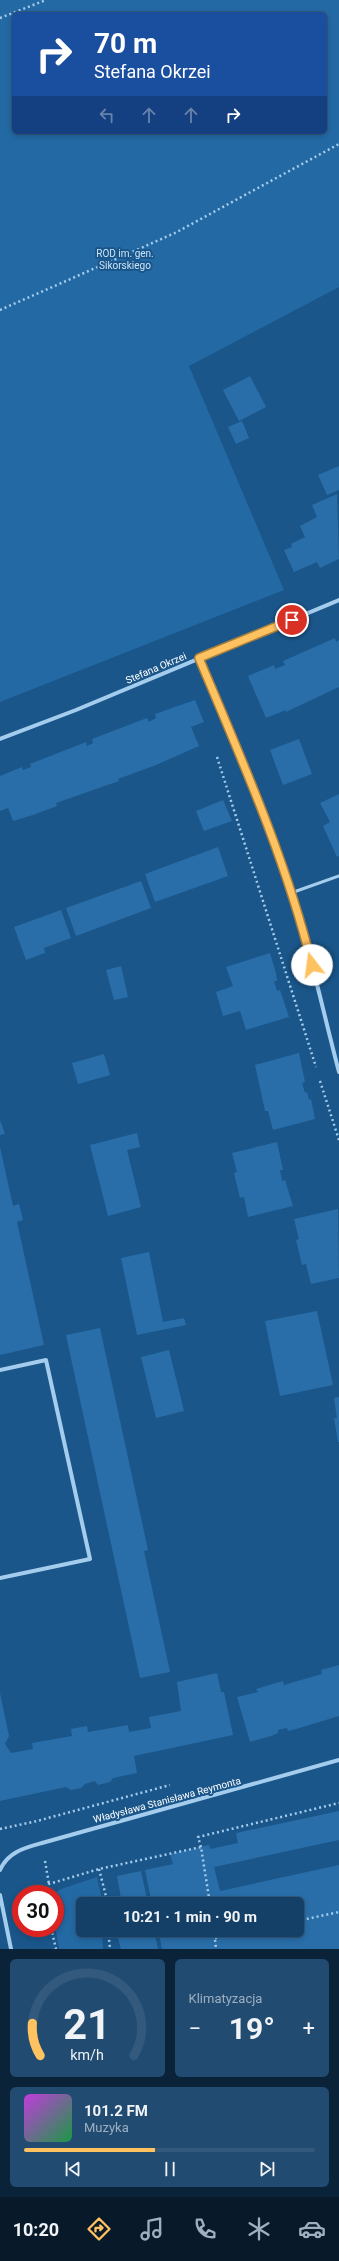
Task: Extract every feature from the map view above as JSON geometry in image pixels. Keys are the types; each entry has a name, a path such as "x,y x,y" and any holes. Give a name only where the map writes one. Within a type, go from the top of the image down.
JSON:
{"street":[{"name":"Stefana Okrzei","path":"0,739 339,600"},
{"path":"199,658 249,775 291,893 308,950 339,1072"},
{"path":"0,1370 46,1360 90,1559 0,1578"},
{"name":"Władysława Stanisława Reymonta","path":"0,1870 4,1862 11,1855 21,1849 42,1842 339,1760"},
{"path":"0,1895 11,1949"}],"lane":[{"path":"291,893 339,876"}],"path":[{"path":"15,12 46,0"},
{"path":"0,18 12,13"},
{"path":"0,310 175,233 339,144"},
{"path":"217,756 318,1072"},
{"path":"320,1079 339,1140"},
{"path":"0,1829 174,1784"},
{"path":"209,1897 198,1837 339,1804"},
{"path":"49,1885 99,1869 201,1847"},
{"path":"99,1869 106,1897"},
{"path":"304,1920 339,1912"},
{"path":"53,1937 56,1949"},
{"path":"109,1937 110,1949"},
{"path":"216,1949 215,1938 220,1937"}],"green space":[{"name":"ROD im. gen. Sikorskiego","path":"0,0 339,0 339,287 189,366 284,590 0,702"},
{"path":"97,1877 101,1897 76,1897 76,1937 102,1937 103,1949 59,1949 57,1937 64,1937 64,1888"}],"building":[{"path":"250,376 266,407 239,421 223,390"},
{"path":"242,421 249,438 236,444 228,427"},
{"path":"339,466 339,490 327,495 318,475"},
{"path":"337,494 339,559 320,568 317,562 294,572 284,550 292,547 291,544 305,537 300,526 317,517 312,505"},
{"path":"335,638 336,642 339,640 339,687 286,712 286,710 266,718 248,676 274,665 275,669 285,665 283,661"},
{"path":"195,700 204,722 191,727 199,746 156,765 118,779 119,781 56,803 57,806 33,815 13,821 8,808 0,811 0,776 22,767 23,770 31,767 30,764 86,742 87,746 93,743 92,739 147,718 149,722 156,718 155,714"},
{"path":"299,739 312,774 283,785 270,750"},
{"path":"339,794 339,856 337,857 323,826 330,822 320,803"},
{"path":"223,800 232,821 204,831 196,811"},
{"path":"218,847 228,876 155,902 145,874"},
{"path":"141,881 151,908 76,936 66,908"},
{"path":"61,910 71,938 44,948 45,953 26,960 14,927"},
{"path":"270,953 276,973 277,981 274,981 277,991 280,990 289,1017 246,1030 240,1011 223,1016 216,992 233,986 226,967"},
{"path":"121,966 128,997 114,1000 106,970"},
{"path":"299,1053 305,1082 302,1083 305,1093 307,1092 309,1100 311,1099 315,1119 273,1130 268,1111 265,1111 255,1065"},
{"path":"104,1054 110,1075 78,1084 72,1063"},
{"path":"0,1120 5,1134 0,1135"},
{"path":"137,1133 140,1147 127,1150 141,1207 108,1216 90,1145"},
{"path":"277,1142 283,1170 280,1170 282,1181 285,1180 293,1206 248,1217 244,1197 240,1198 234,1173 237,1172 232,1153"},
{"path":"0,1147 13,1206 19,1204 23,1220 17,1222 44,1345 0,1355"},
{"path":"338,1209 339,1278 311,1284 306,1264 302,1265 296,1240 299,1239 294,1219"},
{"path":"149,1252 163,1322 184,1318 186,1325 137,1335 121,1258"},
{"path":"317,1311 333,1385 280,1396 265,1321"},
{"path":"100,1328 148,1550 144,1551 170,1672 140,1678 66,1335"},
{"path":"169,1350 184,1411 156,1418 141,1357"},
{"path":"339,1397 338,1442 334,1418 337,1418 334,1398"},
{"path":"339,1665 339,1716 288,1731 287,1728 278,1730 278,1733 271,1736 250,1742 237,1697 258,1692 256,1689 283,1681 284,1685 322,1674 321,1670"},
{"path":"217,1673 221,1692 224,1692 233,1735 134,1756 137,1773 113,1778 110,1782 98,1785 95,1781 85,1784 81,1788 71,1790 66,1787 0,1801 0,1693 9,1736 5,1744 11,1753 33,1749 32,1743 72,1736 71,1729 87,1726 88,1732 128,1725 129,1732 151,1728 149,1717 181,1711 177,1682"},
{"path":"339,1811 339,1840 214,1867 220,1891 339,1865 339,1949 162,1949 159,1937 304,1937 304,1897 151,1897 145,1870 173,1864 170,1854 209,1845 210,1849 238,1843 236,1833"},
{"path":"141,1871 147,1897 121,1897 117,1876"},
{"path":"155,1937 158,1949 121,1949 118,1938"}],"route":[{"path":"292,620 199,658 249,775 291,893 312,965"}]}
